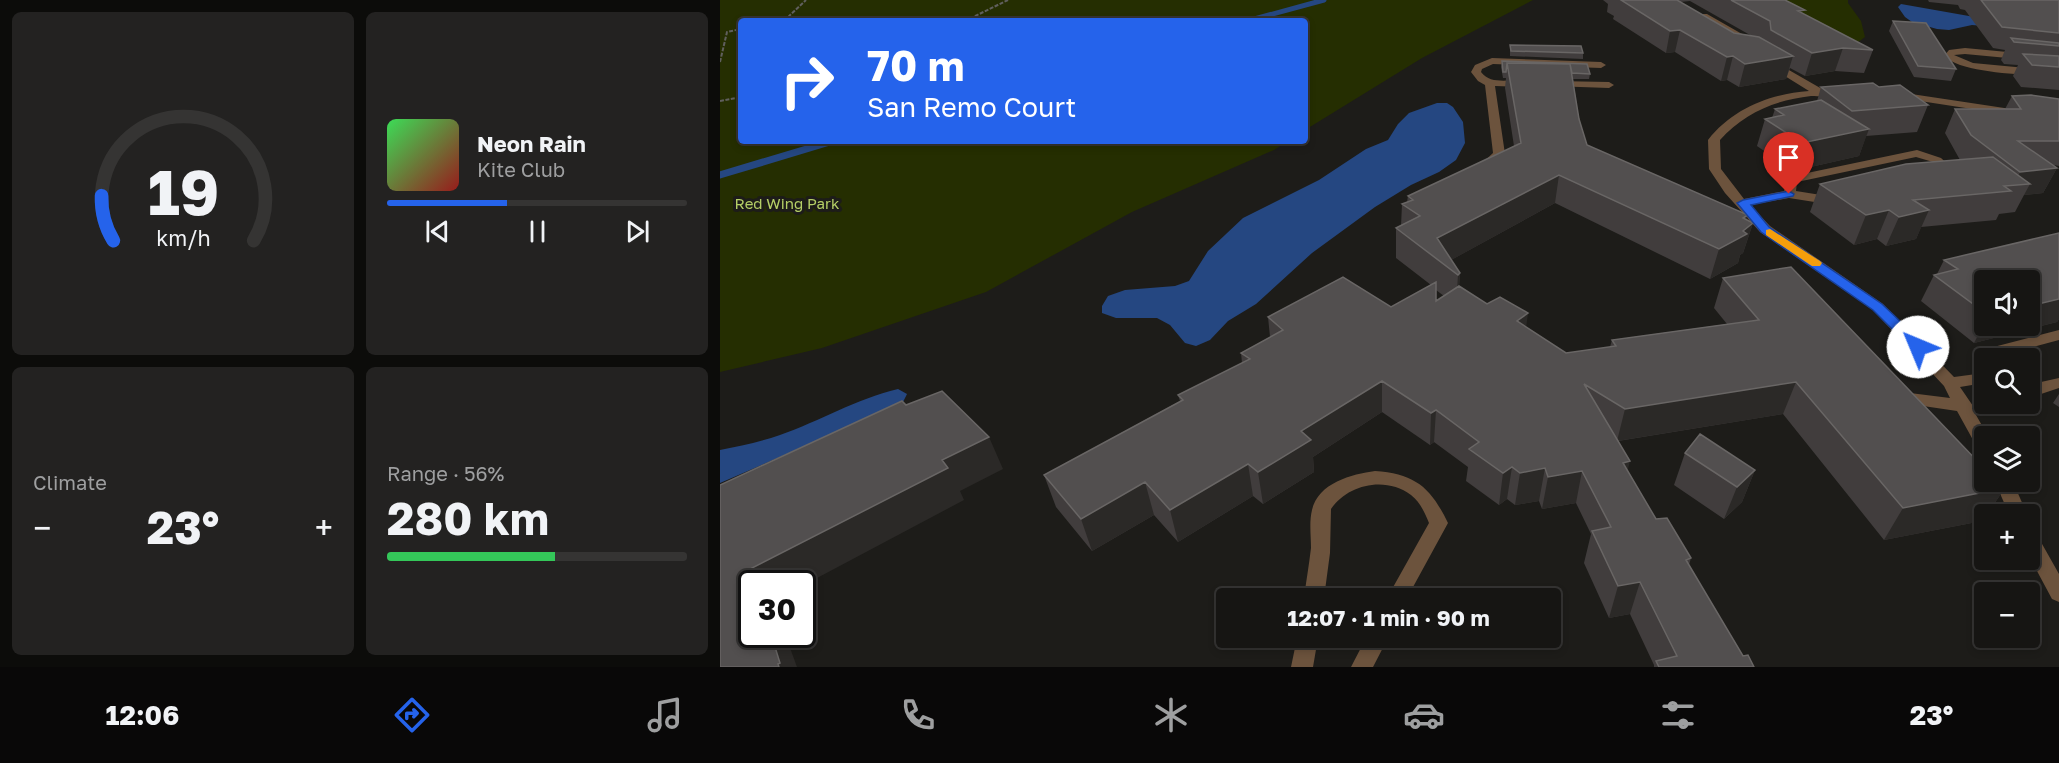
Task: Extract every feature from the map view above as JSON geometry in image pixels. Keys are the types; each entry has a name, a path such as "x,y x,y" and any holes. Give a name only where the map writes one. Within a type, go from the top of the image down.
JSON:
{"street":[{"path":"1695,11 1819,92"},
{"path":"2059,60 1965,51 1952,52 1949,56 1960,63 1973,66 2059,74"},
{"path":"1601,65 1492,61 1478,67 1476,72 1481,79 1490,83 1609,86"},
{"path":"1480,170 1499,154 1490,83"},
{"path":"1854,92 1819,92 1760,105 1732,120 1714,140 1715,169 1729,190 1765,229 1878,307 1950,383 1975,426"},
{"path":"1886,94 2022,114"},
{"path":"1789,194 1792,180 1917,153 1937,160 1950,172 1939,174"},
{"path":"1743,203 1789,194 1821,199 1846,194"},
{"path":"2010,348 2059,335"},
{"path":"1950,383 1974,379"},
{"path":"2040,388 2059,383"},
{"path":"1891,393 1907,400 1965,406"},
{"path":"1316,588 1321,553 1321,508 1334,492 1355,480 1384,478 1411,486 1427,500 1439,523 1403,588"},
{"path":"2040,559 2059,593"},
{"path":"1302,667 1306,648"},
{"path":"1362,667 1372,648"}],"path":[{"path":"787,18 806,0"},
{"path":"971,18 1008,0"},
{"path":"720,62 727,32 738,30"},
{"path":"720,101 738,98"}],"green space":[{"name":"Red Wing Park","path":"720,0 1533,0 1422,58 1308,128 1308,18 738,18 738,144 1283,144 1132,212 986,292 822,348 720,372"},
{"path":"1761,0 1848,0 1861,21 1865,37 1853,46"}],"water":[{"path":"1901,4 2059,32 1972,25 1949,30 1937,29 1912,22 1898,7"},
{"path":"1437,103 1447,103 1453,107 1463,122 1465,143 1456,160 1439,172 1411,185 1375,207 1312,253 1256,304 1228,321 1210,340 1196,346 1185,343 1170,325 1157,318 1116,318 1102,313 1102,306 1108,296 1125,290 1175,286 1189,281 1208,251 1243,218 1319,180 1366,149 1388,140 1398,124 1409,113"},
{"path":"898,389 907,394 902,404 720,483 720,450 780,435 867,398"}],"building":[{"path":"1621,0 1677,0 1734,33 1759,37 1793,56 1745,64 1733,56 1727,57 1680,30 1670,31"},
{"path":"1731,0 1785,0 1805,10 1798,11 1873,50 1843,48 1812,53 1771,30 1770,21"},
{"path":"1981,0 2059,0 2059,33 2002,27"},
{"path":"1893,21 1926,23 1956,69 1918,66"},
{"path":"2011,38 2059,43 2059,46 2014,42"},
{"path":"1510,45 1581,46 1583,53 1511,51"},
{"path":"2023,54 2059,56 2059,67 2032,65"},
{"path":"1502,61 1587,64 1590,74 1572,73 1570,64 1507,63 1506,72 1503,72"},
{"path":"1507,63 1570,64 1579,119 1587,145 1748,215 1743,218 1753,223 1743,231 1747,234 1719,249 1559,175 1437,238 1460,273 1458,275 1396,228 1420,216 1402,204 1413,200 1408,196 1521,143"},
{"path":"1873,83 1879,87 1900,85 1928,105 1852,111 1821,87"},
{"path":"2031,95 2059,99 2059,141 2018,141 2057,168 2020,172 1971,135 1955,109 2021,109 2012,96"},
{"path":"1821,100 1869,129 1802,143 1765,119 1784,115 1775,109"},
{"path":"1993,157 2030,184 2004,186 2011,191 1913,200 1929,210 1899,217 1889,210 1866,215 1820,184 1906,164"},
{"path":"2059,233 2059,299 2040,304 2040,270 1974,270 1974,305 1934,275 1958,269 1944,260"},
{"path":"1791,267 1974,458 1974,492 1985,492 1903,508 1796,382 1625,409 1584,384 1630,461 1623,463 1656,519 1667,518 1691,558 1686,560 1743,656 1748,655 1754,667 1659,667 1656,661 1677,656 1640,582 1618,586 1592,531 1611,527 1582,471 1548,477 1545,468 1520,473 1512,467 1503,473 1469,449 1479,442 1436,410 1431,413 1382,381 1301,431 1311,440 1258,472 1248,464 1170,510 1145,482 1081,519 1044,475 1183,400 1178,395 1250,359 1241,353 1283,330 1268,317 1343,277 1391,307 1436,282 1436,301 1459,286 1487,304 1500,297 1528,313 1517,321 1566,353 1616,346 1612,340 1759,320 1723,278"},
{"path":"942,391 989,437 942,460 948,468 748,570 738,570 738,648 775,648 780,663 779,667 720,667 720,485 902,401 906,405"},
{"path":"1700,434 1755,470 1737,487 1685,453"}],"waterway":[{"path":"1258,18 1324,0"},
{"path":"720,175 823,144"}],"slow traffic":[{"path":"1770,233 1816,263"}],"route":[{"path":"1789,194 1743,203 1765,229 1878,307 1918,347"}]}
